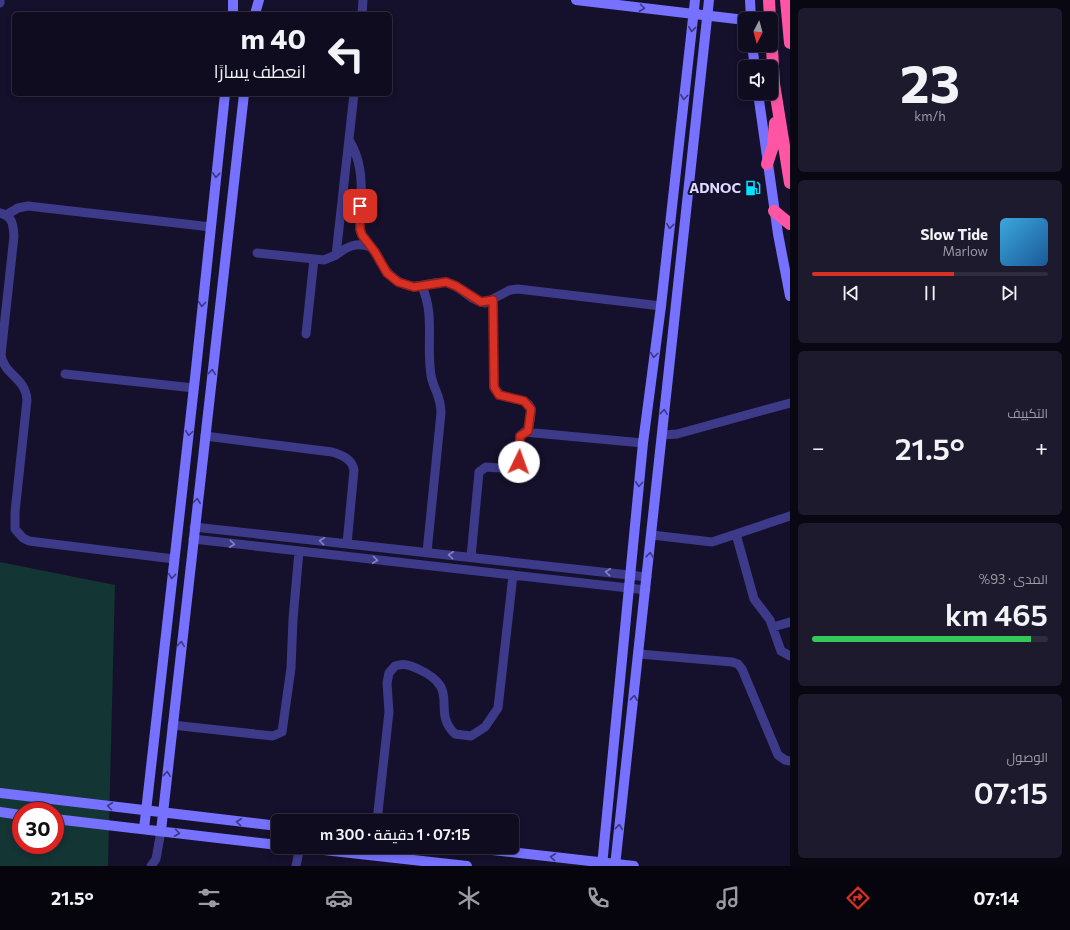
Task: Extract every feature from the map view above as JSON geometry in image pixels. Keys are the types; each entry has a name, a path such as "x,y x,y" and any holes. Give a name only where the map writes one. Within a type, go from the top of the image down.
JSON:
{"highway":[{"path":"769,0 770,12"},
{"path":"786,0 790,43"},
{"path":"767,164 773,146 775,132 774,100"},
{"path":"777,100 790,183"},
{"path":"774,211 790,224"}],"street":[{"path":"233,0 233,12"},
{"path":"256,12 259,0"},
{"path":"362,12 363,0"},
{"path":"576,0 738,19"},
{"path":"603,864 643,443 661,306 695,0"},
{"path":"615,865 709,0"},
{"path":"750,0 751,12"},
{"path":"144,829 194,388 225,96"},
{"path":"151,866 156,859 161,831 204,436 244,96"},
{"path":"336,256 354,96"},
{"path":"759,100 774,211 790,296"},
{"path":"349,140 360,164 360,229 364,239 391,276 407,285 422,287 446,282 456,286 481,302 493,300 510,290 527,289 661,306"},
{"path":"220,145 227,152 236,156"},
{"path":"174,559 29,541 23,538 15,529 15,512 27,400 25,388 19,379 5,366 1,355 14,236 13,224 3,214 28,206 210,227"},
{"path":"209,242 218,241 226,248"},
{"path":"257,253 314,259 330,259 350,246 358,244 371,247"},
{"path":"306,334 314,259"},
{"path":"422,287 429,317 431,375 438,394 441,413 427,552"},
{"path":"493,300 494,387 496,392 503,397 524,401 530,406 531,413 528,431"},
{"path":"65,374 194,388"},
{"path":"662,435 677,434 790,403"},
{"path":"471,557 479,472 486,467 516,468 519,462 520,436 528,431 643,443"},
{"path":"204,436 332,452 347,458 354,470 347,544"},
{"path":"652,535 707,542 716,541 790,516"},
{"path":"194,527 647,576"},
{"path":"254,546 254,539 258,534"},
{"path":"736,534 752,593 773,627 781,651 790,656"},
{"path":"193,540 646,590"},
{"path":"155,734 161,736 172,730 273,736 282,732 291,668 293,619 300,551"},
{"path":"543,578 548,575 550,566"},
{"path":"378,814 389,712 387,683 389,673 395,666 410,665 433,677 444,693 446,723 455,734 471,736 485,727 498,708 513,575"},
{"path":"773,627 790,622"},
{"path":"639,654 732,662 738,664 742,669 778,755 785,760 790,761"},
{"path":"0,794 271,825"},
{"path":"0,812 12,814"},
{"path":"64,820 271,844"},
{"path":"296,866 297,854"},
{"path":"360,854 467,866"},
{"path":"519,854 603,864 634,866"}],"green space":[{"path":"0,562 115,585 108,866 0,866"}],"place":[{"name":"ADNOC","path":"753,188"}],"route":[{"path":"360,206 360,229 364,239 375,252 387,273 398,282 414,287 422,287 430,284 446,282 456,286 475,300 485,303 493,300 494,387 499,395 524,401 530,406 531,409 528,431 522,433 520,436 519,462"}]}
